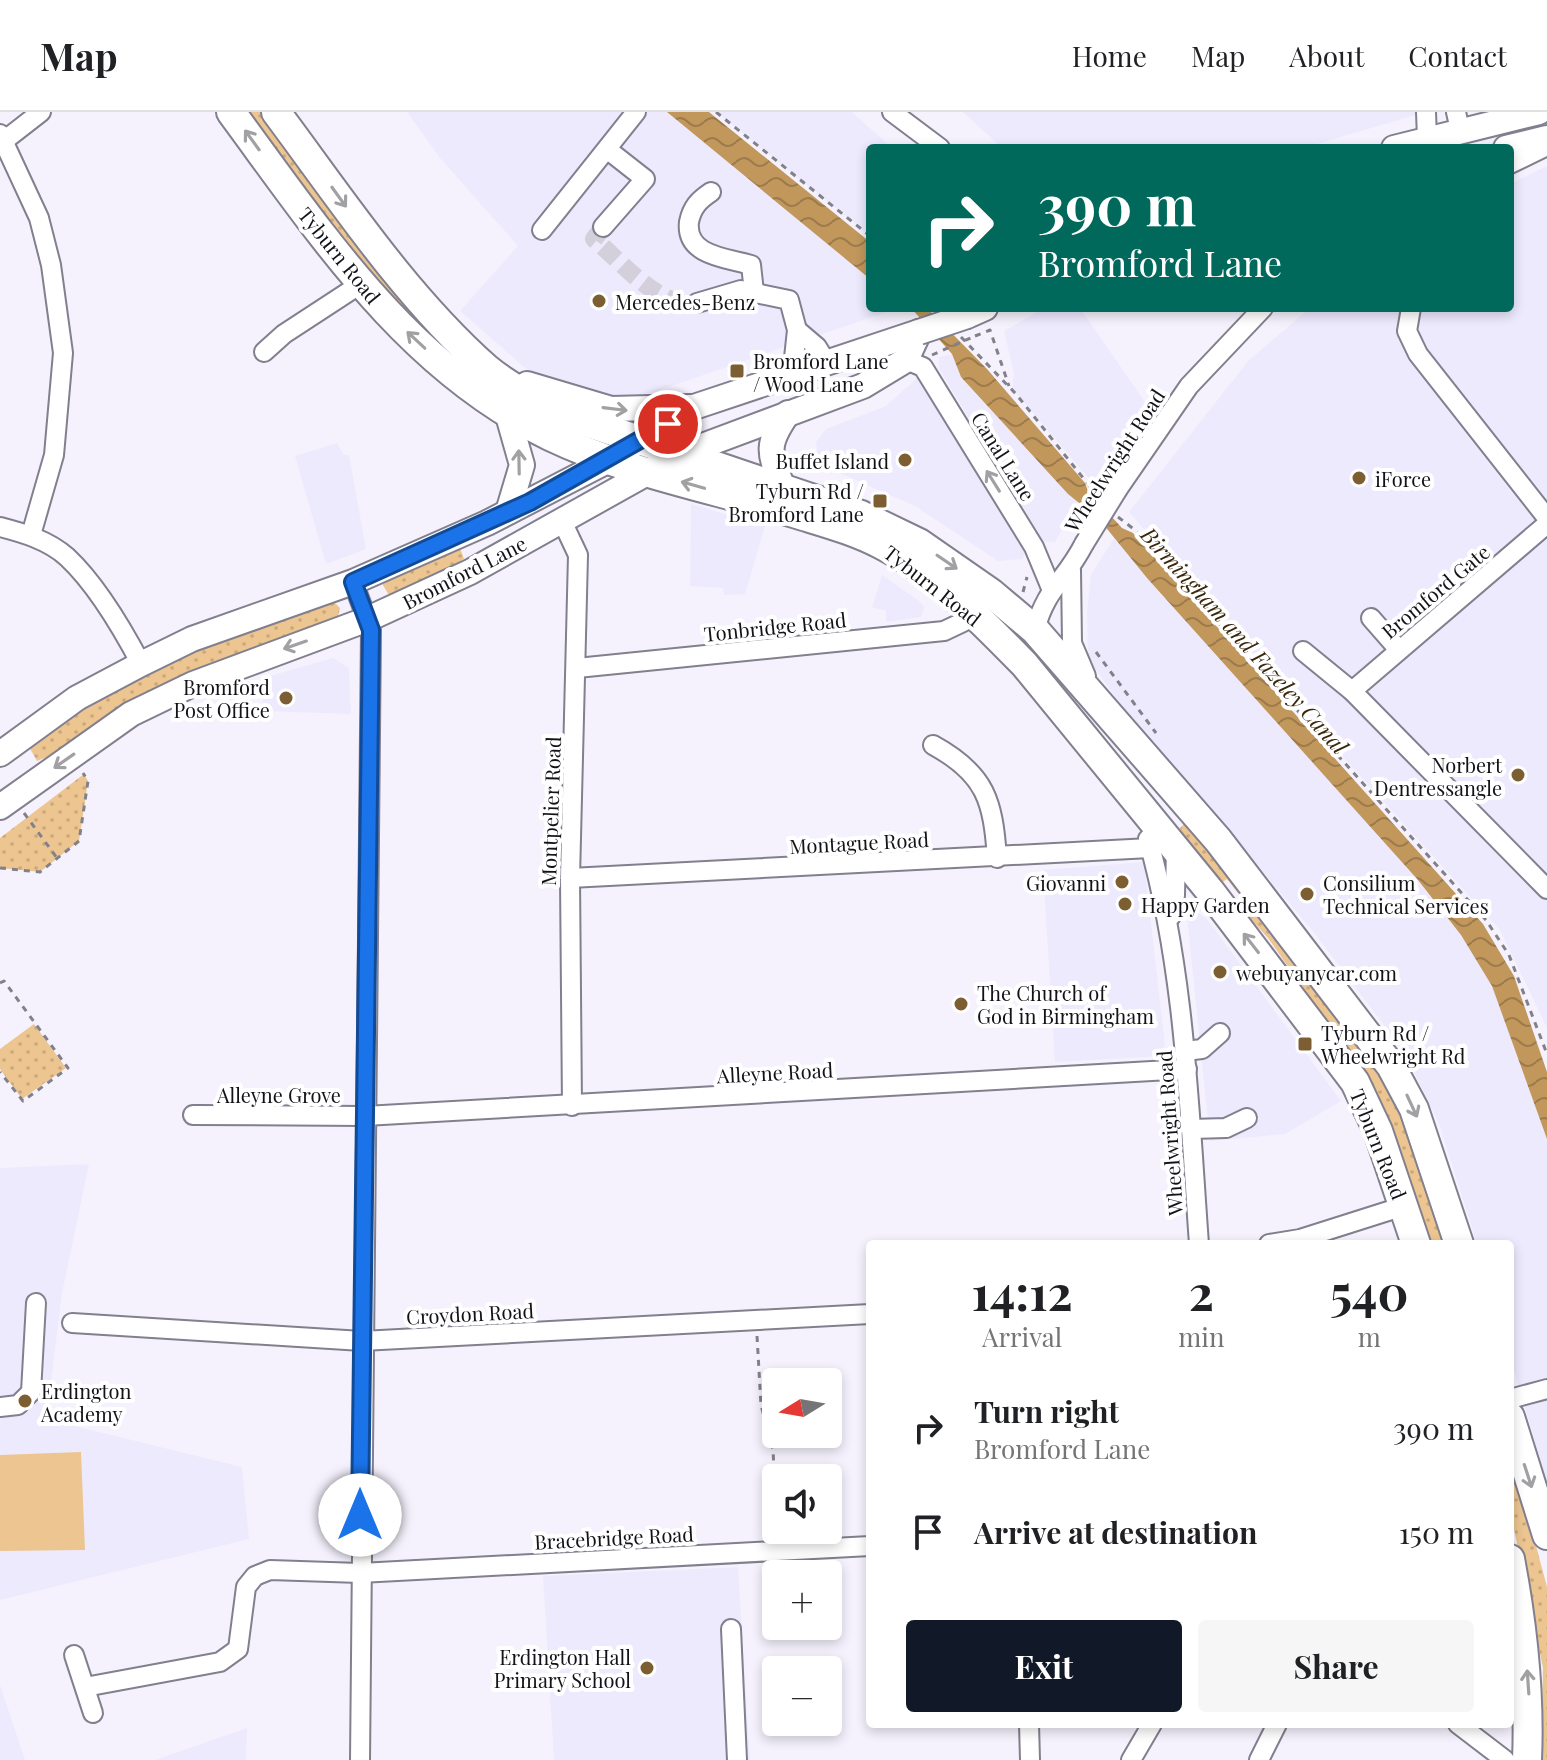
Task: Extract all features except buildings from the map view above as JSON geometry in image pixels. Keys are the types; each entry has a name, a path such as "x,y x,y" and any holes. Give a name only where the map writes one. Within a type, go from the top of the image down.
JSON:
{"highway":[{"name":"Tyburn Road","path":"231,112 359,285 436,359 507,412 551,437 611,459 848,530 881,544 911,562 1025,665 1126,787 1163,848 1210,891 1355,1082 1378,1131 1415,1240"},
{"name":"Tyburn Road","path":"276,112 377,249 487,369 527,396 571,417 861,515 919,543 991,593 1035,630 1218,840 1391,1066 1414,1109 1458,1240"},
{"path":"1035,630 1036,654 1103,743 1126,787"},
{"path":"1110,716 1131,756 1174,814 1163,848"},
{"path":"1514,1430 1547,1535"},
{"path":"1514,1585 1525,1643 1529,1706 1527,1760"}],"main road":[{"path":"1407,144 1524,114"},
{"path":"1514,146 1547,138"},
{"name":"Bromford Lane","path":"5,750 77,698 141,664 192,639 353,582 508,512 611,459 694,407 919,332 971,323"},
{"path":"919,332 920,360"},
{"name":"Bromford Lane","path":"6,803 131,714 193,684 368,619 470,572 681,454 863,386 920,360"},
{"path":"487,369 541,390 611,409 694,407"},
{"path":"507,412 522,465 508,512"},
{"path":"783,488 770,453 771,441 788,413"},
{"path":"5,750 37,780"}],"street":[{"path":"31,535 54,455 63,353 45,241 2,137 41,112"},
{"path":"542,230 636,112"},
{"path":"892,112 935,144"},
{"path":"1426,112 1427,138"},
{"path":"1514,162 1547,146"},
{"path":"603,227 645,179 608,150"},
{"path":"711,192 698,201 691,214 688,229 692,243 702,251 751,265 754,292"},
{"path":"264,352 284,334 359,285"},
{"path":"697,303 741,290 789,300 797,330 794,358 797,374"},
{"name":"Wheelwright Road","path":"1035,630 1051,588 1071,570 1084,544 1163,419 1189,386 1259,312"},
{"path":"1410,312 1407,331 1418,354 1547,518"},
{"path":"797,330 817,347 827,363"},
{"name":"Canal Lane","path":"920,360 1034,547 1051,588"},
{"name":"Montpelier Road","path":"562,521 578,555 570,878 572,1106"},
{"name":"Bromford Gate","path":"1352,691 1547,524"},
{"path":"0,527 31,535 66,557 101,599 141,664"},
{"name":"Wheelwright Road","path":"1071,570 1072,643 1078,664 1110,716"},
{"path":"353,582 371,630 360,1760"},
{"name":"Tonbridge Road","path":"577,668 944,631 963,622 969,612"},
{"path":"1371,618 1399,650"},
{"path":"1303,651 1352,691 1547,889"},
{"path":"933,745 961,762 985,793 994,812 997,858"},
{"name":"Wheelwright Road","path":"1163,848 1175,895 1169,923"},
{"name":"Wheelwright Road","path":"1163,848 1186,1060 1199,1240"},
{"name":"Montague Road","path":"570,878 1163,848"},
{"path":"1175,895 1196,887 1210,891"},
{"path":"1186,1060 1220,1033"},
{"name":"Alleyne Road","path":"365,1116 572,1106 1186,1060"},
{"name":"Alleyne Grove","path":"193,1115 365,1116"},
{"path":"1191,1129 1226,1128 1247,1118"},
{"path":"1307,1240 1404,1206"},
{"path":"0,1407 18,1405 31,1392 36,1303"},
{"name":"Croydon Road","path":"72,1323 362,1341 866,1314"},
{"path":"1514,1398 1547,1389"},
{"name":"Bracebridge Road","path":"85,1687 220,1662 238,1649 246,1587 255,1576 270,1570 360,1573 866,1546"},
{"path":"731,1629 737,1760"},
{"path":"74,1655 93,1713"},
{"path":"1029,1728 1030,1760"},
{"path":"1137,1757 1150,1728"},
{"path":"1259,1760 1275,1728"},
{"path":"1463,1728 1505,1760"}],"path":[{"path":"716,112 866,233"},
{"path":"971,323 990,330 1010,389"},
{"path":"920,360 971,323"},
{"path":"971,323 988,365 1102,500"},
{"path":"988,365 1000,359"},
{"path":"1113,512 1135,530 1486,920 1509,955 1547,1054"},
{"path":"0,868 40,872 79,841 88,781 73,755"},
{"path":"6,803 57,858"},
{"path":"0,983 4,981 68,1068 23,1101 0,1072"},
{"path":"756,1320 761,1405 774,1464"}],"shaded area":[{"path":"241,112 263,112 472,377 394,308"},
{"path":"407,112 667,112 866,276 866,312 886,312 654,392 619,400 559,387 525,368 460,311 518,246 440,158"},
{"path":"716,112 852,112 888,144 866,144 866,233"},
{"path":"963,112 1426,112 1317,144 998,144"},
{"path":"1547,166 1547,1028 1500,930 1334,747 1129,512 1249,360 1305,312 1514,312 1514,182"},
{"path":"1037,312 1083,312 1145,402 1093,488 1090,480 1012,388 1014,374 1004,331"},
{"path":"952,354 961,377 1078,501 1055,542 1044,542 939,369 939,357"},
{"path":"917,378 921,378 1028,547 1022,559 998,561 915,506 826,467 818,460 816,442 826,429 886,406"},
{"path":"337,443 344,455 349,455 366,549 326,564 295,456"},
{"path":"691,504 765,526 745,594 724,595 723,588 690,586"},
{"path":"1115,537 1147,578 1418,880 1461,935 1492,986 1547,1139 1547,1483 1514,1371 1514,1240 1476,1240 1439,1124 1405,1053 1312,930 1123,707 1088,659 1087,611 1091,574"},
{"path":"460,548 464,559 408,592 390,597 380,580 387,574"},
{"path":"882,575 919,601 924,607 921,617 886,622 886,611 872,607"},
{"path":"331,599 340,608 338,617 187,675 47,757 37,761 28,745 78,707 181,651"},
{"path":"333,658 349,668 351,714 262,711 263,678"},
{"path":"84,774 88,781 79,841 40,872 0,868 0,838"},
{"path":"1184,824 1190,827 1245,894 1241,897 1227,879 1221,883 1183,836 1180,828"},
{"path":"1144,862 1165,1045 1161,1052 1149,1057 1055,1062 1043,870"},
{"path":"1191,908 1207,919 1341,1101 1285,1134 1210,1141 1188,926 1187,911"},
{"path":"1257,910 1394,1089 1448,1240 1426,1240 1348,1052 1268,938 1248,916"},
{"path":"34,1024 66,1068 22,1099 0,1069 0,1049"},
{"name":"Erdington Academy","path":"89,1164 62,1293 51,1382 50,1420 242,1467 249,1539 0,1600 0,1168"},
{"path":"81,1452 85,1550 0,1551 0,1455"},
{"path":"1514,1463 1547,1587 1547,1760 1541,1760 1543,1668 1514,1529"},
{"name":"Erdington Hall Primary School","path":"738,1567 750,1760 554,1760 543,1576"},
{"path":"0,1685 25,1760 0,1760"},
{"path":"247,1728 246,1760 155,1760"}],"water":[{"path":"667,112 709,112 866,239 866,276"},
{"path":"915,312 931,312 987,369 1085,483 1088,491 1122,528 1133,533 1483,924 1514,976 1547,1072 1547,1139 1492,986 1461,935 1418,880 1147,578 1099,519 1068,494 961,377 952,354"}],"tunnel":[{"path":"603,227 594,239 642,282 669,299 697,303"}],"place":[{"name":"Mercedes-Benz","path":"599,301"},
{"name":"Bromford Lane / Wood Lane","path":"737,371"},
{"name":"Buffet Island","path":"905,460"},
{"name":"iForce","path":"1359,478"},
{"name":"Tyburn Rd / Bromford Lane","path":"880,501"},
{"name":"Bromford Post Office","path":"286,698"},
{"name":"Norbert Dentressangle","path":"1518,775"},
{"name":"Giovanni","path":"1122,882"},
{"name":"Consilium Technical Services","path":"1307,894"},
{"name":"Happy Garden","path":"1125,904"},
{"name":"webuyanycar.com","path":"1220,972"},
{"name":"The Church of God in Birmingham","path":"961,1004"},
{"name":"Tyburn Rd / Wheelwright Rd","path":"1305,1044"},
{"name":"Erdington Academy","path":"25,1401"},
{"name":"Erdington Hall Primary School","path":"647,1668"}],"route":[{"path":"360,1515 371,630 353,582 530,502 611,459 668,424"}],"water label":[{"name":"Birmingham and Fazeley Canal","path":"1245,640"}]}
